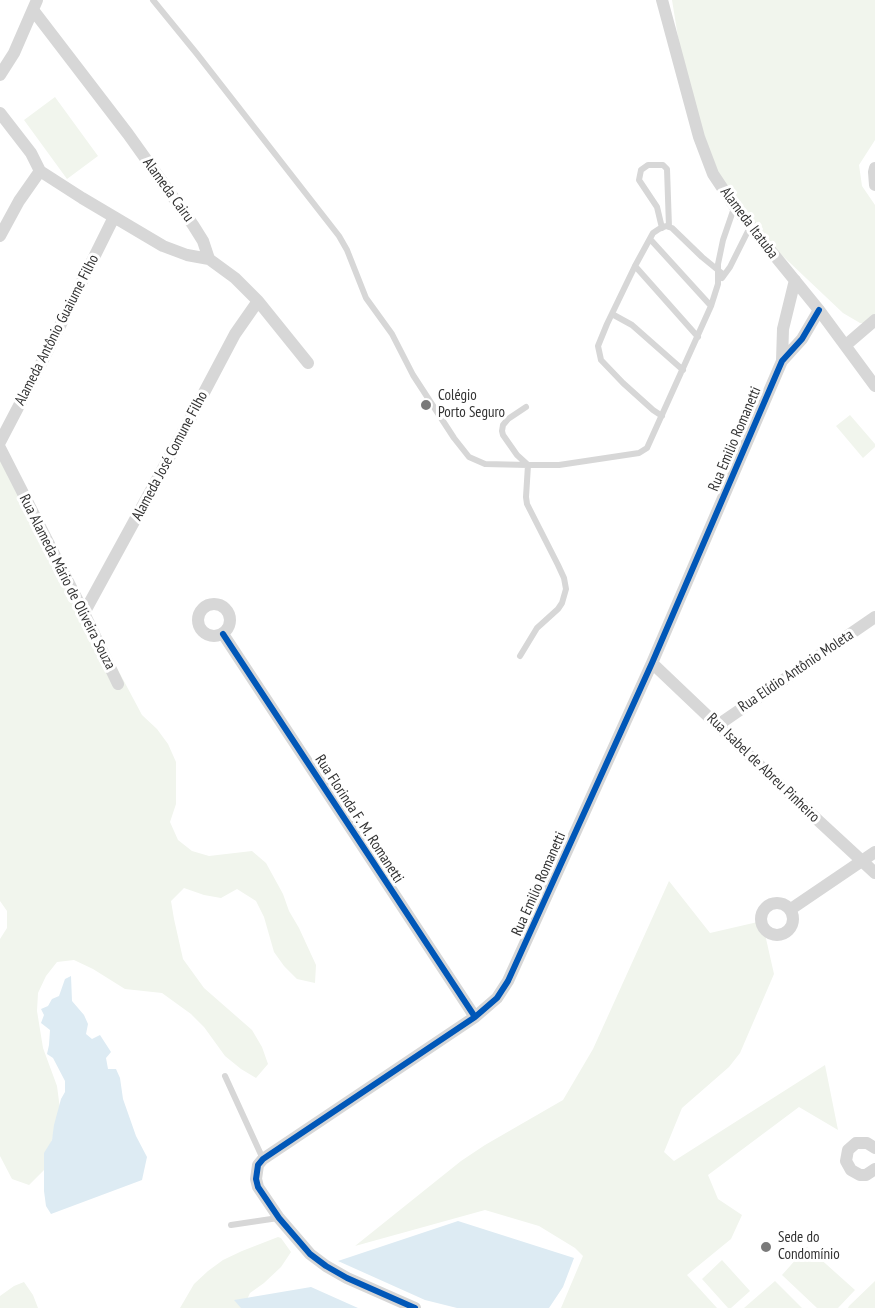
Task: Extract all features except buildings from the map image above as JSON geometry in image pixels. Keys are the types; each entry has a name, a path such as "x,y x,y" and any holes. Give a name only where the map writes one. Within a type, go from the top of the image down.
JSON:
{"street":[{"name":"Alameda Itatuba","path":"662,0 699,137 713,174 735,207 819,310 875,386"},
{"path":"0,75 14,52 35,5"},
{"name":"Alameda Cairu","path":"35,5 194,225 209,259"},
{"path":"0,113 31,153 40,171 163,246 187,255 209,259 235,278 258,301 308,363"},
{"path":"875,168 875,185"},
{"path":"0,236 19,201 40,171"},
{"name":"Alameda Antônio Guaiume Filho","path":"0,442 114,217"},
{"name":"Rua Emilio Romanetti","path":"782,361 783,329 795,280"},
{"name":"Alameda José Comune Filho","path":"84,613 235,334 258,301"},
{"name":"Rua Emilio Romanetti","path":"263,1160 475,1017 496,998 508,981 652,663 782,361 802,339 819,310"},
{"path":"846,345 875,320"},
{"name":"Rua Alameda Mário de Oliveira Souza","path":"0,448 118,684"},
{"name":"Rua Elídio Antônio Moleta","path":"718,725 875,617"},
{"name":"Rua Florinda F. M. Romanetti","path":"223,634 475,1017"},
{"name":"Rua Isabel de Abreu Pinheiro","path":"652,663 875,873"},
{"path":"791,909 875,852"},
{"path":"875,1148 867,1143 856,1143 848,1150 846,1161 851,1170 861,1175 871,1173 875,1169"},
{"path":"263,1160 258,1165 256,1173 258,1187 279,1218 310,1254 347,1278 415,1308"}],"lane":[{"path":"153,0 339,236 366,298 392,334 418,384 469,457 485,464 559,465 644,451 650,445 698,337 718,284 730,267 750,226"},
{"path":"648,165 663,165 668,169 665,228 657,207 639,180 641,170 648,165"},
{"path":"718,284 723,240 735,207"},
{"path":"662,416 652,410 601,360 598,346 612,314 653,233 665,228 679,234 724,275"},
{"path":"650,239 711,306"},
{"path":"635,266 698,337"},
{"path":"612,314 632,325 683,370"},
{"path":"526,407 508,419 502,430 517,455 528,465"},
{"path":"520,656 537,628 558,609 566,589 564,578 527,504 528,465"},
{"path":"225,1076 263,1160"},
{"path":"231,1225 279,1218"}],"shaded area":[{"path":"672,0 875,0 875,140 859,165 862,186 875,205 875,323 860,323 843,313 733,209 695,142"},
{"path":"55,97 98,156 67,179 24,120"},
{"path":"850,415 875,444 875,447 863,458 836,426"},
{"path":"0,455 35,514 142,715 157,729 168,744 176,762 176,804 170,822 178,840 192,851 209,856 252,851 266,863 316,965 315,983 297,979 274,952 264,917 256,901 237,889 221,898 184,888 171,901 183,959 204,988 252,1030 262,1047 268,1064 256,1078 225,1056 204,1027 191,1014 162,993 125,989 74,960 57,962 46,976 38,993 37,1011 43,1048 57,1086 60,1109 44,1170 29,1185 12,1179 0,1156 0,939 7,928 7,911 0,901"},
{"path":"669,881 710,933 762,921 774,974 740,1053 729,1067 682,1108 664,1152 674,1161 825,1065 838,1130 799,1107 708,1175 718,1199 742,1215 731,1239 687,1275 717,1308 561,1308 583,1256 575,1248 539,1226 485,1210 355,1246 461,1161 563,1100 593,1049"},
{"path":"71,976 72,1001 84,1015 88,1024 86,1034 92,1039 100,1035 111,1052 106,1058 108,1069 116,1069 120,1078 123,1099 136,1136 147,1157 142,1180 51,1214 46,1206 44,1191 44,1153 52,1140 61,1099 65,1092 65,1081 53,1058 47,1054 50,1030 41,1023 44,1015 41,1009 59,996 65,979"},
{"path":"458,1221 574,1258 563,1287 549,1308 457,1308 425,1300 338,1261"},
{"path":"278,1237 291,1252 281,1267 250,1293 243,1308 180,1308 194,1284 223,1260"},
{"path":"807,1247 855,1290 838,1308 817,1308 782,1275"},
{"path":"722,1260 750,1291 731,1308 728,1308 702,1279"},
{"path":"775,1281 802,1308 744,1308"},
{"path":"875,1281 875,1308 848,1308 849,1306"},
{"path":"24,1282 38,1308 0,1308 0,1296"},
{"path":"311,1287 358,1308 241,1308 234,1300"}],"cycle path":[{"path":"415,1308 347,1278 310,1254 279,1218 258,1187 256,1179 258,1165 263,1159 475,1017 497,998 508,981 652,663 782,361 802,339 819,310"},
{"path":"223,634 475,1017"}],"place":[{"name":"Colégio Porto Seguro","path":"426,405"},
{"name":"Sede do Condomínio","path":"766,1247"}]}
